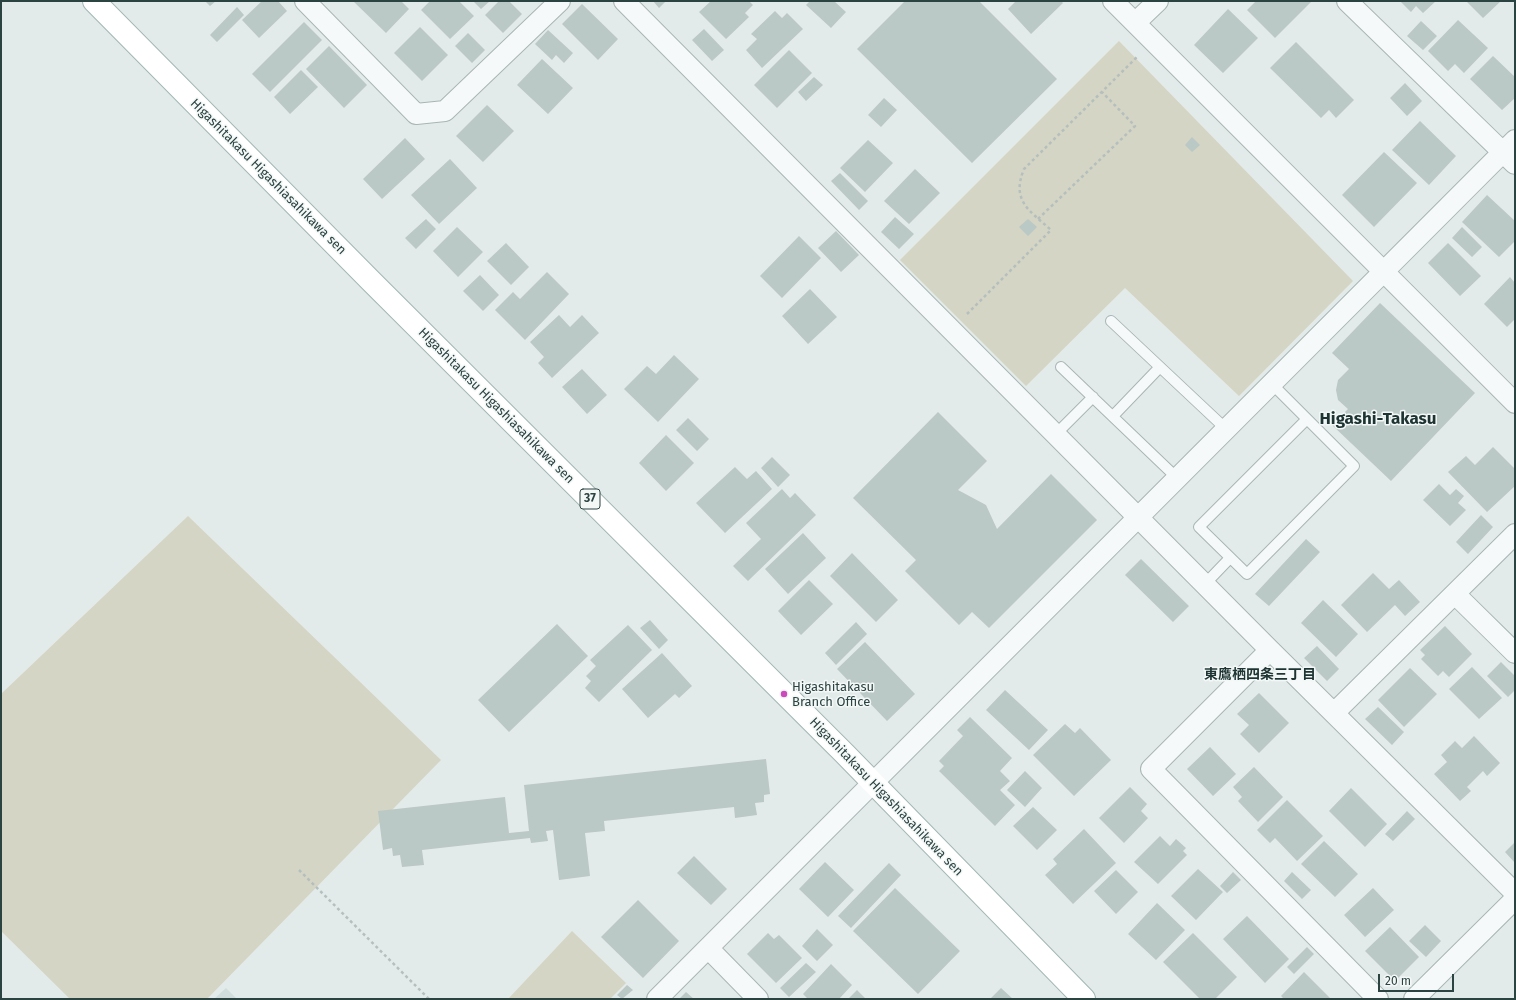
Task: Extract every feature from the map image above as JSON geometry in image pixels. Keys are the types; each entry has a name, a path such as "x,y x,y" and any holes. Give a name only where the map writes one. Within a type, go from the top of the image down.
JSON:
{"main road":[{"name":"Higashitakasu Higashiasahikawa sen","path":"94,1 873,784 1084,999"}],"street":[{"path":"305,1 416,114 445,111 560,1"},
{"path":"624,1 1270,650 1515,893"},
{"path":"1113,1 1515,403"},
{"path":"1135,23 1158,1"},
{"path":"657,999 1384,272 1511,152 1347,1"},
{"path":"1334,713 1515,534"},
{"path":"1455,594 1515,653"},
{"path":"1270,650 1151,769 1378,999"},
{"path":"1414,999 1515,899"},
{"path":"708,948 758,999"}],"lane":[{"path":"1111,321 1226,429"},
{"path":"1061,367 1177,478"},
{"path":"1113,416 1160,367"},
{"path":"1272,384 1307,419 1354,466 1247,574 1199,527 1307,419"},
{"path":"1056,434 1093,397"},
{"path":"1205,584 1230,558"}],"path":[{"path":"951,329 1051,230 1025,208 1021,197 1019,181 1024,169 1153,41"},
{"path":"1038,219 1135,126 1102,92"},
{"path":"299,870 429,999"}],"shaded area":[{"path":"226,988 237,999 214,999"}],"green space":[{"path":"1119,41 1353,281 1239,396 1125,288 1026,386 900,260"},
{"path":"188,516 441,760 207,999 70,999 1,931 1,694"},
{"path":"572,931 626,983 610,999 508,999"}],"building":[{"path":"205,1 216,1 210,6"},
{"path":"262,1 278,1 287,11 259,38 242,20"},
{"path":"353,1 401,1 409,9 386,33"},
{"path":"430,1 459,1 474,16 450,39 421,10"},
{"path":"473,1 490,1 481,9"},
{"path":"499,1 509,1 522,14 503,33 485,15"},
{"path":"653,1 666,1 659,8"},
{"path":"711,1 749,1 753,5 745,13 749,17 726,39 699,12"},
{"path":"810,1 834,1 846,12 831,28 806,5"},
{"path":"905,1 979,1 1057,79 972,163 857,49"},
{"path":"1016,1 1061,1 1063,3 1031,34 1008,9"},
{"path":"1256,1 1312,1 1275,38 1247,10"},
{"path":"1400,1 1436,1 1423,13 1416,6 1411,12"},
{"path":"1466,1 1501,1 1483,18"},
{"path":"582,4 618,39 598,60 562,24"},
{"path":"237,7 244,15 217,42 210,35"},
{"path":"1228,9 1258,38 1223,73 1194,45"},
{"path":"775,11 782,18 787,13 803,29 762,68 746,50 757,39 751,34"},
{"path":"1458,20 1488,48 1464,73 1455,64 1448,71 1428,51"},
{"path":"1421,21 1437,36 1423,50 1407,36"},
{"path":"304,22 322,40 270,92 252,74"},
{"path":"420,27 448,55 422,81 394,53"},
{"path":"704,29 724,50 712,61 692,40"},
{"path":"548,30 573,53 564,63 556,55 552,60 535,44"},
{"path":"468,33 485,50 472,63 455,46"},
{"path":"1296,42 1354,100 1336,118 1329,110 1321,118 1270,68"},
{"path":"329,46 367,85 344,108 306,69"},
{"path":"789,50 812,73 777,108 754,85"},
{"path":"1493,56 1515,77 1515,98 1502,110 1470,79"},
{"path":"542,59 573,88 548,114 517,85"},
{"path":"301,70 318,87 290,114 274,97"},
{"path":"814,77 823,85 806,101 798,92"},
{"path":"1405,83 1422,101 1407,116 1390,98"},
{"path":"884,98 897,110 881,127 868,115"},
{"path":"487,105 514,131 483,162 456,136"},
{"path":"1420,121 1456,156 1429,185 1392,150"},
{"path":"1192,137 1200,145 1192,152 1185,145"},
{"path":"405,138 425,159 382,199 363,179"},
{"path":"868,140 893,163 865,192 840,168"},
{"path":"1384,152 1417,183 1374,227 1342,195"},
{"path":"450,159 477,188 439,224 411,195"},
{"path":"915,169 940,193 909,224 884,201"},
{"path":"840,173 868,201 859,210 831,181"},
{"path":"1487,195 1515,221 1515,241 1499,257 1462,222"},
{"path":"895,217 914,234 899,249 881,232"},
{"path":"426,219 436,229 416,249 405,238"},
{"path":"1028,219 1037,227 1028,236 1019,227"},
{"path":"457,227 483,252 458,277 433,251"},
{"path":"1462,227 1482,247 1472,257 1452,238"},
{"path":"836,231 859,255 841,272 818,248"},
{"path":"799,236 821,258 782,298 760,276"},
{"path":"506,243 529,267 511,285 487,261"},
{"path":"1448,243 1481,276 1460,296 1428,263"},
{"path":"547,272 569,294 525,340 495,310 513,292 520,299"},
{"path":"480,275 499,295 483,311 463,291"},
{"path":"1510,277 1515,283 1515,319 1507,327 1484,304"},
{"path":"810,289 837,317 808,344 782,316"},
{"path":"1380,303 1475,393 1391,481 1332,425 1348,409 1338,400 1336,390 1338,380 1349,369 1332,353"},
{"path":"559,315 570,327 582,315 599,333 552,378 538,363 544,357 530,342"},
{"path":"674,355 699,379 658,422 624,389 647,366 656,374"},
{"path":"582,369 607,395 587,414 562,387"},
{"path":"938,412 987,461 958,490 986,505 997,529 1051,474 1097,520 989,628 972,612 959,625 905,571 916,560 853,498"},
{"path":"688,418 709,439 697,451 676,430"},
{"path":"666,435 694,463 666,491 639,463"},
{"path":"1493,447 1515,469 1515,486 1487,512 1448,472 1466,456 1475,465"},
{"path":"772,457 790,475 778,487 761,468"},
{"path":"735,467 747,479 756,471 772,489 725,533 696,503"},
{"path":"1439,484 1450,495 1456,489 1464,496 1458,503 1466,510 1450,526 1423,500"},
{"path":"782,489 790,498 795,493 816,515 748,581 733,566 761,539 746,523"},
{"path":"1481,515 1493,527 1468,554 1456,542"},
{"path":"803,533 826,558 788,594 765,569"},
{"path":"1306,539 1320,552 1269,606 1255,594"},
{"path":"852,553 898,600 876,622 830,576"},
{"path":"1141,559 1189,606 1173,622 1125,575"},
{"path":"1373,573 1389,589 1399,580 1420,602 1405,616 1395,605 1367,632 1341,605"},
{"path":"809,580 833,604 801,635 778,611"},
{"path":"1323,600 1358,634 1336,657 1301,623"},
{"path":"650,620 668,640 659,649 640,628"},
{"path":"856,622 867,634 836,665 825,653"},
{"path":"557,624 588,656 509,732 478,700"},
{"path":"628,625 652,650 599,702 585,688 591,681 586,676 596,666 590,660"},
{"path":"1445,626 1472,654 1449,677 1443,671 1438,676 1421,659 1425,655 1420,650"},
{"path":"865,642 915,694 887,721 837,669"},
{"path":"1317,646 1339,669 1327,681 1304,658"},
{"path":"662,653 692,686 679,698 675,694 648,718 622,689"},
{"path":"1501,662 1515,676 1515,690 1508,697 1487,676"},
{"path":"1472,667 1502,698 1479,719 1449,689"},
{"path":"1410,668 1437,694 1404,727 1378,700"},
{"path":"1005,690 1048,730 1029,750 986,710"},
{"path":"1259,693 1289,723 1259,753 1240,734 1249,725 1237,714"},
{"path":"1378,707 1404,732 1392,745 1365,719"},
{"path":"970,717 1012,758 1000,771 1010,781 1000,790 1015,805 995,826 939,771 944,766 939,761 963,736 957,730"},
{"path":"1065,724 1075,733 1080,728 1111,760 1074,796 1033,755"},
{"path":"1474,736 1500,763 1487,776 1483,771 1467,787 1471,791 1460,801 1434,774 1447,762 1441,755 1455,741 1462,748"},
{"path":"1210,747 1236,774 1213,796 1187,769"},
{"path":"766,759 770,794 764,795 764,802 755,803 757,815 735,818 734,807 604,821 605,831 585,833 590,876 559,880 553,830 546,831 548,841 531,843 530,838 422,850 424,865 402,867 400,855 393,856 392,848 383,850 378,811 505,797 509,833 529,831 524,785"},
{"path":"1254,767 1283,797 1258,822 1238,801 1242,797 1233,787"},
{"path":"1025,771 1042,788 1025,807 1007,790"},
{"path":"1130,787 1147,804 1141,811 1148,818 1124,843 1099,818"},
{"path":"1351,788 1387,824 1365,847 1329,811"},
{"path":"1287,800 1323,836 1297,861 1275,838 1270,843 1257,830"},
{"path":"1033,807 1057,830 1037,850 1013,826"},
{"path":"1407,811 1415,819 1393,841 1385,834"},
{"path":"1084,829 1116,863 1073,904 1045,875 1057,864 1053,859"},
{"path":"1160,836 1170,846 1176,839 1186,848 1183,851 1187,855 1158,884 1134,862"},
{"path":"1324,841 1358,874 1335,897 1301,864"},
{"path":"1515,842 1515,863 1505,852"},
{"path":"694,856 727,889 711,905 677,873"},
{"path":"825,862 854,890 828,917 799,889"},
{"path":"889,863 901,875 851,928 838,916"},
{"path":"1198,869 1223,892 1196,920 1171,896"},
{"path":"1116,870 1138,892 1116,914 1094,891"},
{"path":"1233,872 1241,880 1227,893 1220,886"},
{"path":"1292,872 1311,890 1302,899 1284,881"},
{"path":"895,888 960,951 918,994 853,931"},
{"path":"1373,888 1394,910 1365,937 1344,915"},
{"path":"638,900 679,941 643,978 601,937"},
{"path":"1157,903 1185,930 1156,960 1128,934"},
{"path":"1247,916 1289,959 1265,983 1223,939"},
{"path":"1425,925 1441,941 1426,957 1409,941"},
{"path":"1390,927 1419,957 1395,981 1365,951"},
{"path":"817,929 833,945 817,961 802,946"},
{"path":"768,933 774,939 779,935 802,958 776,983 747,954"},
{"path":"1193,933 1237,977 1215,999 1200,999 1163,962"},
{"path":"1307,947 1314,954 1294,974 1287,967"},
{"path":"806,963 816,972 789,997 780,988"},
{"path":"831,964 852,985 839,999 808,999 803,994"},
{"path":"1304,972 1331,999 1284,999 1281,996"},
{"path":"627,985 633,990 622,999 617,995"},
{"path":"1001,988 1013,999 990,999"},
{"path":"857,990 866,999 848,999"},
{"path":"686,992 694,999 679,999"}],"place":[{"name":"Higashitakasu Branch Office","path":"784,694"}],"district":[{"name":"Higashi-Takasu","path":"1378,419"},
{"name":"東鷹栖四条三丁目","path":"1260,675"}]}
